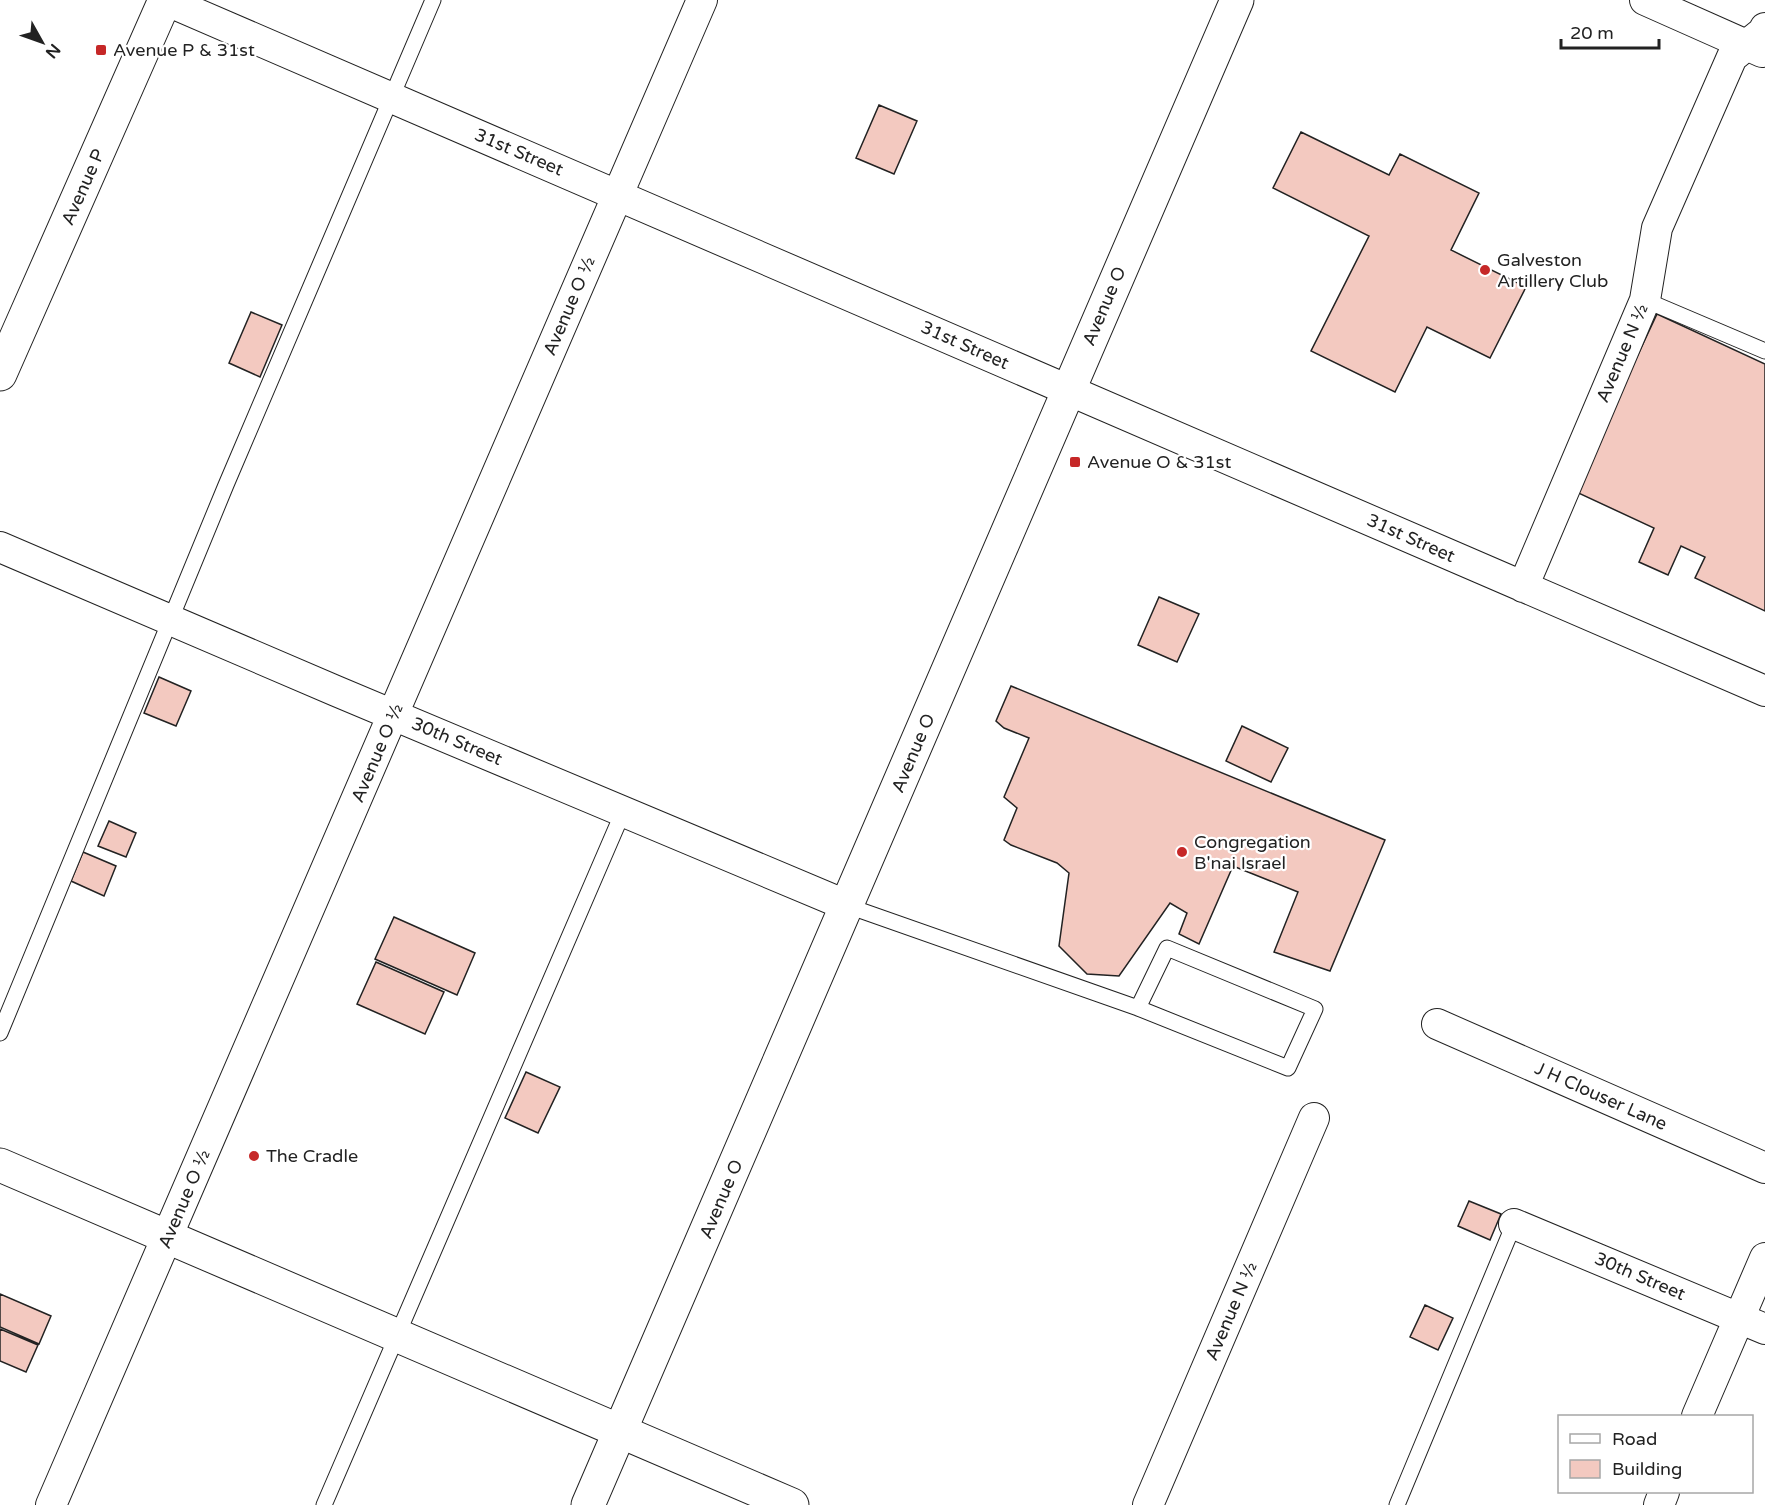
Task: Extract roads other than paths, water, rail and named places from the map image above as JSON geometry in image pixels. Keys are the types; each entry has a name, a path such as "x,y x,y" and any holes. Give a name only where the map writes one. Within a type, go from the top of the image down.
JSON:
{"main road":[{"name":"Avenue P","path":"0,374 165,0"},
{"name":"Avenue O","path":"588,1505 1237,0"},
{"path":"0,1165 792,1505"}],"street":[{"name":"31st Street","path":"165,0 1765,691"},
{"name":"Avenue O ½","path":"51,1505 702,0"},
{"path":"1645,0 1759,42"},
{"name":"Avenue N ½","path":"1523,586 1645,300 1657,228 1732,57 1759,42"},
{"name":"30th Street","path":"0,547 848,906"},
{"name":"J H Clouser Lane","path":"1437,1024 1765,1168"},
{"name":"Avenue N ½","path":"1148,1505 1314,1118"},
{"name":"30th Street","path":"1514,1224 1752,1324"},
{"path":"1698,1415 1752,1324 1765,1258"}],"lane":[{"path":"0,1033 226,485 433,0"},
{"path":"1645,300 1765,351"},
{"path":"324,1505 623,812"},
{"path":"848,906 1138,1008 1288,1068 1315,1009 1167,948 1138,1008"},
{"path":"1397,1505 1514,1224"}],"place":[{"name":"Avenue P & 31st","path":"101,50"},
{"name":"Galveston Artillery Club","path":"1485,270"},
{"name":"Avenue O & 31st","path":"1075,462"},
{"name":"Congregation B'nai Israel","path":"1182,852"},
{"name":"The Cradle","path":"254,1156"}]}
